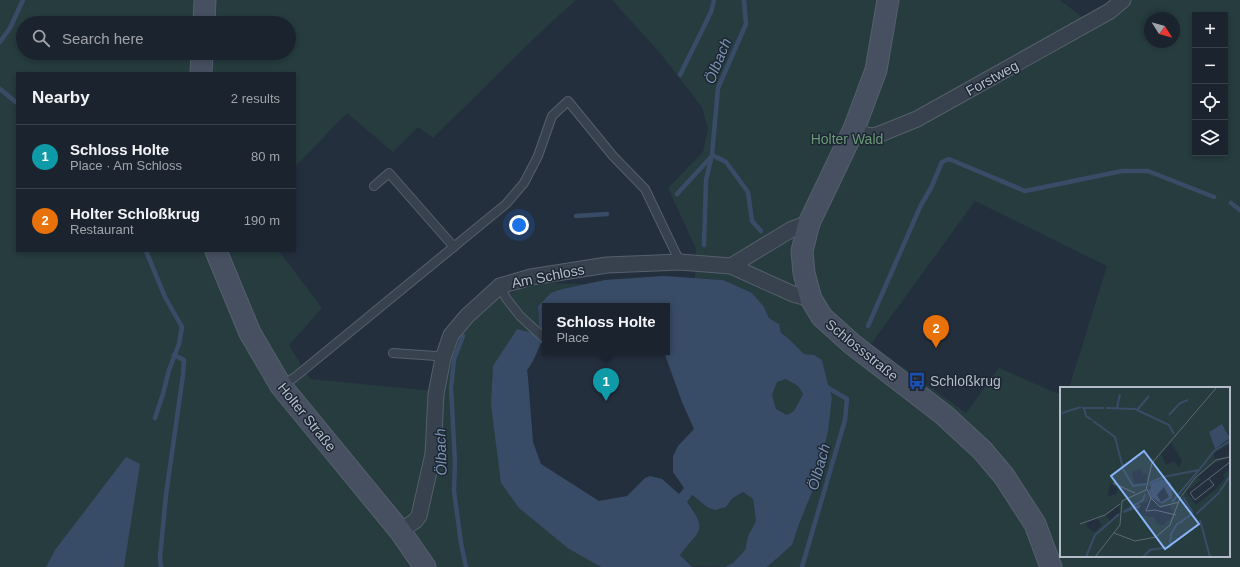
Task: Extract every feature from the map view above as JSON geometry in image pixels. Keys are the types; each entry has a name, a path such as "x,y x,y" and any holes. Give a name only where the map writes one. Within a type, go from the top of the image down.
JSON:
{"main road":[{"path":"204,16 205,0"},
{"name":"Schlossstraße","path":"888,0 876,70 854,130 809,223 802,250 804,273 810,299 822,317 852,344 944,415 982,450 1004,476 1035,524 1051,567"},
{"path":"201,72 202,60"},
{"name":"Holter Straße","path":"216,252 250,332 281,386 400,531 425,567"}],"street":[{"name":"Forstweg","path":"854,130 873,136 917,119 1110,12 1123,0"},
{"path":"731,266 792,229 809,223"},
{"name":"Am Schloss","path":"400,531 419,516 433,454 436,394 443,358 451,335 463,320 484,299 500,286 531,277 608,265 680,262 731,266 793,294 810,299"}],"lane":[{"path":"281,386 295,377 506,204 524,183 538,156 552,116 568,101 613,156 645,190 680,262"},
{"path":"374,186 389,173 454,247"},
{"path":"500,286 506,298 520,316 542,335"},
{"path":"393,353 436,356 443,358"}],"green space":[{"path":"0,0 576,0 547,26 433,138 418,127 393,152 347,113 296,166 296,72 16,72 16,252 280,252 322,308 289,345 310,379 444,392 450,359 457,337 490,302 524,287 547,283 585,284 562,289 538,306 539,326 493,366 569,549 601,567 124,567 139,464 55,550 46,567 0,567"},
{"name":"Holter Wald","path":"612,0 1060,0 1087,21 1115,0 1240,0 1240,567 767,567 792,545 799,524 832,397 827,381 814,355 804,354 781,333 779,324 769,318 764,307 723,280 695,278 696,249 668,188 703,152 708,129 702,107 660,53","holes":["975,201 1107,266 1069,387 1230,387 1230,557 1060,557 1060,395 999,368 966,413 871,344"]},
{"path":"786,379 798,386 803,394 794,411 787,415 776,409 772,395 776,382"},
{"path":"743,492 753,499 756,521 748,536 745,550 733,563 725,567 691,566 680,555 696,535 698,530 698,518 687,502 691,495 707,507 726,507 733,499"}],"water":[{"path":"663,276 723,280 752,293 764,307 769,318 779,324 781,333 804,354 814,355 822,360 832,397 828,431 816,482 792,545 767,567 725,567 733,563 745,550 748,536 756,521 753,499 743,492 733,498 726,507 715,510 707,507 692,495 687,502 698,519 699,530 680,555 694,567 601,567 569,549 519,508 501,483 491,405 493,366 517,329 532,333 539,326 538,306 551,293 562,289 605,280","holes":["542,303 670,303 670,355 665,355 682,402 694,429 678,446 673,456 673,472 684,488 679,494 662,479 650,476 645,478 627,496 599,501 541,464 533,442 527,370 542,342","786,379 798,386 803,394 794,411 787,415 776,409 772,395 777,382"]},
{"path":"126,457 140,464 124,567 46,567 55,550"}],"waterway":[{"path":"0,42 10,28 23,0"},
{"name":"Ölbach","path":"680,75 711,12 714,0"},
{"name":"Ölbach","path":"744,0 746,24 718,88 712,155 726,162 748,192 752,221 761,231"},
{"path":"0,89 16,102"},
{"name":"Ölbach","path":"704,245 706,180 712,155"},
{"name":"Ölbach","path":"677,194 711,157"},
{"path":"868,326 921,205 931,188 942,162 949,159 1025,191 1122,171 1148,171 1214,197"},
{"path":"1231,203 1240,210"},
{"name":"Ölbach","path":"576,216 607,214"},
{"path":"146,252 165,297 182,327 179,344 169,370 155,418"},
{"name":"Ölbach","path":"463,336 454,359 451,388 455,462 454,491 466,567"},
{"path":"161,567 160,557 166,495 184,360 174,355"},
{"name":"Ölbach","path":"802,567 845,420 847,399 825,386"}],"place":[{"name":"Holter Schloßkrug","path":"936,348"},
{"name":"Schloßkrug","path":"917,381"},
{"name":"Schloss Holte","path":"606,401"}]}
